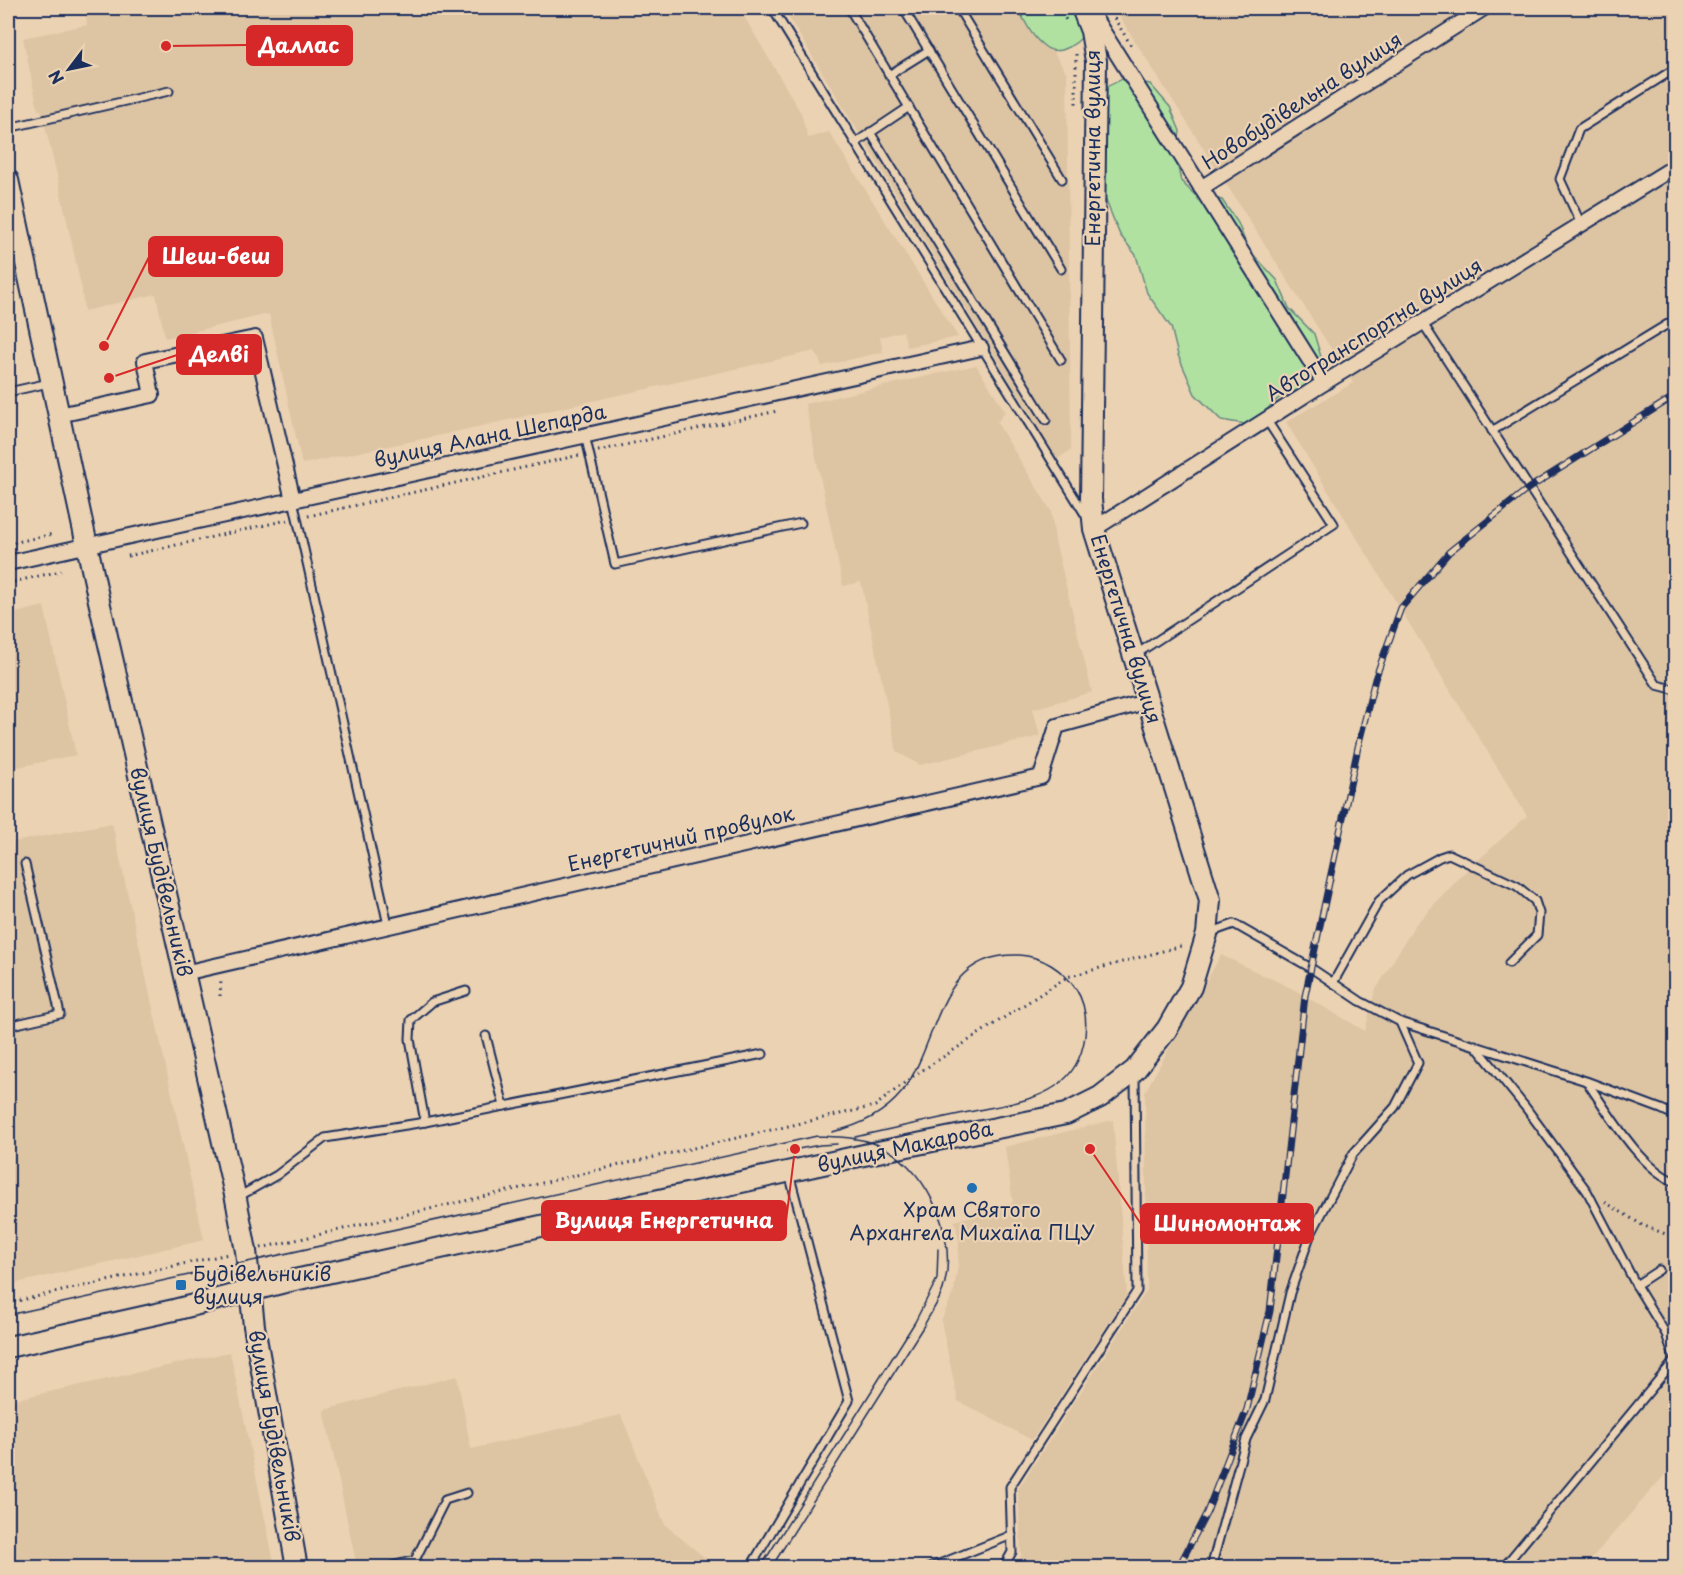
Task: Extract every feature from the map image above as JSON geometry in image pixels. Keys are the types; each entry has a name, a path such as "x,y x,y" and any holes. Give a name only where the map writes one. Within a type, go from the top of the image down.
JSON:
{"main road":[{"name":"Енергетична вулиця","path":"1066,1114 1100,1096 1135,1070 1167,1029 1191,987 1199,939 1210,900 1094,528 1091,499 1096,61 1091,31 1082,8"},
{"name":"вулиця Будівельників","path":"8,180 236,1199 246,1251 254,1326 297,1568"},
{"name":"вулиця Макарова","path":"8,1347 251,1290 788,1172 1066,1114"}],"street":[{"name":"Енергетична вулиця","path":"1088,8 1324,382"},
{"name":"Новобудівельна вулиця","path":"1201,188 1484,8"},
{"name":"Автотранспортна вулиця","path":"1094,528 1324,382 1676,166"},
{"path":"59,415 152,395 145,361 255,338 293,500"},
{"name":"вулиця Алана Шепарда","path":"8,563 981,348"},
{"name":"Енергетичний провулок","path":"184,973 1041,777 1057,726 1149,701"}],"lane":[{"path":"772,8 1094,528"},
{"path":"849,8 1061,360"},
{"path":"903,8 1061,269"},
{"path":"958,8 1062,179"},
{"path":"890,75 929,50"},
{"path":"1581,224 1560,179 1579,129 1676,68"},
{"path":"8,128 169,91"},
{"path":"855,143 909,107"},
{"path":"870,132 1046,420"},
{"path":"1492,431 1676,319"},
{"path":"1422,322 1657,685 1676,690"},
{"path":"8,392 52,382"},
{"path":"1135,655 1334,524 1266,419"},
{"path":"585,435 615,564 801,523"},
{"path":"293,500 388,926"},
{"path":"1333,983 1379,902 1407,875 1449,854 1517,886 1535,901 1539,913 1537,935 1509,963"},
{"path":"8,1026 60,1014 25,864"},
{"path":"1199,939 1234,924 1360,1001 1400,1022 1586,1081 1661,1108 1676,1116"},
{"path":"424,1122 410,1039 411,1020 432,1002 466,991"},
{"path":"1211,1568 1246,1439 1265,1401 1290,1293 1310,1236 1353,1154 1395,1107 1418,1063 1400,1022"},
{"path":"486,1036 504,1106"},
{"path":"1475,1045 1526,1108 1587,1191 1636,1285 1666,1334 1675,1360 1503,1568"},
{"path":"236,1199 277,1175 325,1138 424,1122 763,1054"},
{"path":"1003,1568 1012,1552 1010,1487 1137,1291 1135,1070"},
{"path":"1586,1081 1634,1150 1664,1178 1676,1182"},
{"path":"750,1568 849,1401 788,1172"},
{"path":"1636,1285 1659,1270"},
{"path":"1666,1334 1676,1328"},
{"path":"384,1568 415,1560 445,1500 467,1493"},
{"path":"929,1568 1012,1535"}],"path":[{"path":"128,556 777,411"},
{"path":"8,544 53,534"},
{"path":"8,583 61,571"},
{"path":"8,1303 246,1251 875,1106 912,1077 1067,977 1199,939"},
{"path":"1587,1191 1642,1225 1676,1238"}],"shaded area":[{"path":"100,8 739,8 801,113 808,138 829,132 958,337 907,347 903,331 880,337 883,352 822,366 815,351 302,464 269,314 165,338 156,294 84,311 82,290 57,175 41,110 38,110 23,38 87,25 86,15 100,12"},
{"path":"783,8 1026,8 1067,74 1071,450 1057,459"},
{"path":"1114,8 1675,8 1675,1463 1584,1567 1014,1568 1021,1556 1018,1489 1147,1290 1145,1092 1221,955 1293,989 1365,1031 1375,991 1415,925 1465,872 1527,816 1286,422 1353,383"},
{"path":"976,365 1005,411 997,423 1051,511 1055,541 1092,692 1033,709 1040,736 920,765 897,752 861,582 843,586 805,404"},
{"path":"44,606 76,755 8,769 8,615"},
{"path":"112,823 204,1240 8,1285 8,843"},
{"path":"1113,1120 1127,1295 1032,1440 958,1401 941,1321 954,1291 958,1265 959,1241 955,1221 1013,1203 1005,1147"},
{"path":"230,1352 275,1567 8,1567 8,1401"},
{"path":"457,1376 471,1449 621,1415 665,1525 716,1567 357,1567 324,1410"}],"green space":[{"path":"1017,8 1092,8 1092,22 1082,37 1070,46 1057,50 1050,49 1035,38"},
{"path":"1122,79 1150,84 1170,107 1180,131 1176,159 1181,181 1195,195 1222,200 1238,223 1248,249 1277,280 1289,308 1314,334 1321,357 1315,380 1280,397 1265,411 1245,424 1221,420 1195,394 1178,355 1171,327 1147,293 1136,255 1120,235 1104,196 1106,172 1089,136 1090,111 1106,87"}],"tram line":[{"path":"832,1132 852,1126 879,1113 902,1092 915,1071 944,1003 955,984 971,968 991,958 1028,956 1051,965 1076,989 1085,1011 1084,1044 1072,1070 1056,1086 1037,1096 1016,1102 855,1137"},
{"path":"8,1315 817,1136 840,1137 876,1144 893,1153 909,1167 933,1201 946,1242 947,1262 944,1288 923,1327 771,1568"},
{"path":"787,1151 837,1144"},
{"path":"760,1568 915,1322 937,1279 938,1249"}],"railway":[{"path":"1178,1568 1207,1512 1247,1409 1270,1311 1305,996 1358,747 1375,679 1401,608 1449,552 1529,488 1670,399"}],"place":[{"name":"Даллас","path":"166,46"},
{"name":"Шеш-беш","path":"104,346"},
{"name":"Делві","path":"109,378"},
{"name":"Вулиця Енергетична","path":"795,1149"},
{"name":"Шиномонтаж","path":"1090,1149"},
{"name":"Храм Святого Архангела Михаїла ПЦУ","path":"972,1188"},
{"name":"Будівельників вулиця","path":"181,1285"}]}
